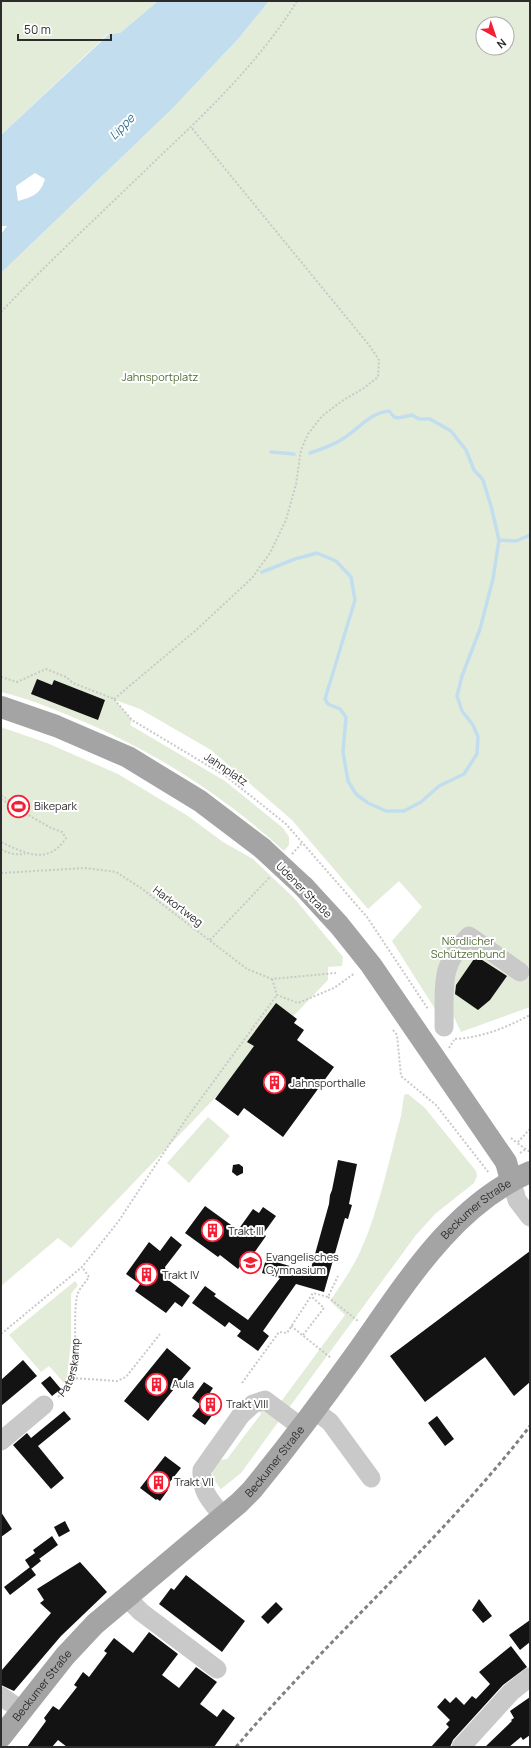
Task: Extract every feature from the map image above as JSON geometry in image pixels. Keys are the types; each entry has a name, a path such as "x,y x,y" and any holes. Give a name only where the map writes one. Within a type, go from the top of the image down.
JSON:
{"main road":[{"name":"Udener Straße","path":"1,708 56,726 128,757 200,801 262,848 304,888 339,925 371,965 506,1162 521,1176"},
{"name":"Beckumer Straße","path":"1,1737 65,1656 95,1624 252,1490 308,1419 429,1252 464,1216 489,1195 521,1176"}],"street":[{"path":"444,1027 444,982 449,961 469,936 520,972"},
{"path":"521,1176 517,1200 530,1217"},
{"path":"223,1516 205,1494 202,1481 202,1470 241,1415 253,1404 265,1400 308,1419 330,1422 371,1478"},
{"name":"Paterskamp","path":"1,1441 44,1405"},
{"path":"126,1597 141,1612 217,1669"},
{"path":"461,1747 511,1692 530,1677"},
{"path":"1,1696 21,1710"}],"path":[{"path":"1,312 29,283 191,127 264,48 297,1"},
{"path":"1,677 17,682 46,669 66,676 73,683 114,699 195,631 252,578 270,553 286,520 296,484 301,450 308,434 322,416 342,401 364,388 378,376 379,360 369,345 191,127"},
{"name":"Jahnplatz","path":"114,699 132,720 227,777 286,824 368,917 429,1012 444,1027"},
{"path":"1,794 25,812"},
{"path":"1,799 50,828 62,832 66,838 51,852 43,855 19,855 7,853 1,849"},
{"path":"1,842 26,854"},
{"path":"290,857 302,843"},
{"name":"Harkortweg","path":"1,873 86,868 116,872 141,888 247,969 272,978 336,973"},
{"path":"210,940 274,873"},
{"path":"277,995 298,1003 334,988 358,971"},
{"path":"272,978 277,995"},
{"path":"1,1334 82,1267 118,1222 186,1119 277,995"},
{"path":"449,1048 455,1039 470,1038 499,1031 530,1015"},
{"path":"393,1029 397,1036 401,1076 436,1105 489,1173"},
{"path":"530,1129 517,1143 530,1152"},
{"name":"Paterskamp","path":"44,1405 56,1399 65,1391 72,1378 77,1294 89,1277 82,1267"},
{"path":"328,1297 338,1276"},
{"path":"242,1383 279,1332 287,1333 314,1293 328,1297 371,1332"},
{"path":"303,1335 324,1308 311,1296"},
{"path":"291,1326 345,1368"},
{"path":"72,1378 117,1381 126,1377 160,1334"}],"green space":[{"path":"1,1 158,1 120,33 108,34 1,135"},
{"path":"269,1 530,1 530,1007 461,1032 450,1009 435,1009 392,941 422,907 399,881 368,909 292,820 211,750 140,709 115,700 132,720 130,725 225,781 283,828 289,837 289,845 284,851 236,811 159,759 132,744 75,718 30,700 1,692 1,273 172,109 239,38"},
{"path":"1,727 47,743 118,774 188,816 223,842 253,859 294,898 343,957 342,966 328,967 328,980 71,1248 58,1238 1,1286"},
{"path":"408,1094 425,1108 476,1171 477,1176 474,1183 435,1214 416,1235 288,1409 280,1403 345,1315 330,1301 353,1265 367,1236 388,1167 401,1116 404,1095"},
{"path":"208,1117 230,1136 189,1183 167,1163"},
{"path":"75,1281 78,1285 71,1294 71,1341 67,1377 64,1383 49,1366 41,1372 9,1335"},
{"path":"259,1403 281,1418 241,1473 221,1489 216,1483 212,1472 214,1461 227,1459 261,1414"}],"water":[{"name":"Lippe","path":"158,1 269,1 239,38 172,109 1,273 1,234 7,226 1,226 1,135 109,34 120,33","holes":["35,173 45,179 41,189 38,192 18,201 16,186"]}],"building":[{"path":"37,679 52,685 54,680 105,700 98,720 31,694"},
{"path":"476,956 507,976 490,1000 478,1010 455,994 456,985"},
{"name":"Jahnsporthalle","path":"276,1003 297,1019 294,1023 304,1030 297,1040 334,1067 283,1137 244,1108 238,1116 215,1099 254,1046 247,1042"},
{"path":"338,1160 357,1164 349,1204 352,1205 348,1219 345,1218 324,1292 296,1284 263,1331 269,1336 258,1351 237,1336 241,1331 229,1322 225,1327 192,1303 205,1286 216,1294 214,1296 248,1320 280,1278 262,1273 266,1259 310,1272 329,1204"},
{"path":"239,1164 243,1167 243,1173 237,1176 232,1172 233,1165"},
{"path":"205,1206 238,1230 253,1209 259,1213 263,1207 276,1216 263,1234 266,1236 254,1253 251,1251 238,1269 220,1255 218,1257 185,1233"},
{"name":"Trakt IV","path":"171,1236 182,1245 165,1267 167,1279 190,1296 182,1307 175,1302 166,1313 135,1291 140,1284 126,1274 149,1242 160,1251"},
{"path":"530,1251 530,1382 514,1396 485,1357 425,1402 390,1356"},
{"name":"Aula","path":"167,1348 191,1368 148,1421 124,1401"},
{"path":"23,1360 37,1376 1,1406 1,1380"},
{"path":"50,1376 61,1389 52,1396 41,1383"},
{"name":"Trakt VIII","path":"204,1382 213,1388 209,1394 221,1403 205,1425 192,1416 201,1405 192,1398"},
{"path":"64,1411 71,1419 38,1446 64,1478 51,1489 13,1445 27,1433 31,1438"},
{"path":"437,1416 454,1439 445,1446 428,1423"},
{"name":"Trakt VII","path":"165,1456 181,1468 165,1488 168,1490 160,1501 157,1499 156,1500 140,1488"},
{"path":"1,1512 12,1529 1,1537"},
{"path":"65,1521 70,1531 59,1537 54,1527"},
{"path":"52,1536 58,1545 39,1559 41,1561 31,1569 25,1560 35,1553 33,1550"},
{"path":"80,1562 107,1592 61,1636 14,1691 1,1685 1,1671 51,1613 40,1603 44,1600 37,1589"},
{"path":"30,1567 36,1575 10,1595 4,1587"},
{"path":"186,1575 245,1621 222,1652 159,1604 171,1588 174,1590"},
{"path":"479,1599 492,1616 483,1623 472,1610"},
{"path":"276,1602 283,1609 268,1624 261,1617"},
{"path":"530,1620 530,1642 520,1650 509,1635"},
{"path":"149,1632 178,1654 162,1675 179,1688 196,1667 217,1682 200,1704 217,1717 223,1709 235,1718 214,1747 67,1747 58,1740 52,1747 27,1747 46,1721 44,1718 53,1706 59,1710 77,1687 74,1685 83,1672 89,1677 107,1653 104,1651 114,1638 133,1653"},
{"path":"511,1646 527,1667 503,1685 453,1740 450,1747 431,1747 449,1727 446,1724 450,1720 437,1707 445,1698 450,1703 456,1697 464,1705 472,1696 476,1699 490,1684 479,1672"},
{"path":"530,1697 530,1735 523,1740 521,1737 509,1747 485,1747 512,1721 511,1720 514,1718 510,1711"}],"waterway":[{"path":"262,572 295,559 317,553 336,561 351,577 355,600 325,699 328,704 340,709 346,717 343,752 348,781 356,794 368,803 386,811 404,811 421,802 439,786 464,774 477,754 478,737 473,725 462,711 457,696 462,676 480,629 493,579 499,540 483,480 474,470 466,450 451,431 430,419 419,419 412,415 398,418 394,417 389,411 370,418 336,443 310,453"},
{"path":"271,452 294,454"},
{"path":"499,540 516,541 530,535"}],"railway":[{"path":"236,1747 309,1666 460,1509 530,1426"}],"place":[{"name":"Bikepark","path":"19,806"},
{"name":"Jahnsporthalle","path":"275,1083"},
{"name":"Trakt III","path":"212,1231"},
{"name":"Evangelisches Gymnasium","path":"250,1263"},
{"name":"Trakt IV","path":"146,1275"},
{"name":"Aula","path":"157,1384"},
{"name":"Trakt VIII","path":"210,1404"},
{"name":"Trakt VII","path":"158,1482"}],"park label":[{"name":"Jahnsportplatz","path":"160,377"},
{"name":"Nördlicher Schützenbund","path":"468,947"}]}
